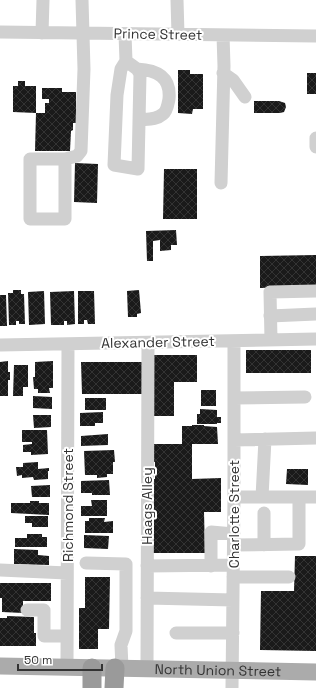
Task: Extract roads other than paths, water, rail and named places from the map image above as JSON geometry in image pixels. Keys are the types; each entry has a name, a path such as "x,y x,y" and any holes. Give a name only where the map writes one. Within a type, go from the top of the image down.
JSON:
{"highway":[{"path":"92,668 92,688"},
{"path":"114,688 118,668"}],"main road":[{"name":"North Union Street","path":"0,666 316,672"}],"street":[{"path":"65,159 65,219 30,219 30,159 65,159 77,156 81,151 84,69 82,0"},
{"path":"177,0 178,34"},
{"path":"42,2 42,33"},
{"name":"Prince Street","path":"0,32 316,36"},
{"path":"125,34 126,61 121,69 117,95 114,165 138,169 140,74 137,69 126,61"},
{"path":"221,183 223,35"},
{"path":"137,69 148,70 162,77 166,82 169,94 168,107 165,113 152,119 139,120"},
{"path":"223,73 233,80 245,97"},
{"path":"316,138 316,147"},
{"path":"271,340 270,292 316,291"},
{"path":"270,316 316,314"},
{"name":"Alexander Street","path":"0,345 316,339"},
{"name":"Charlotte Street","path":"232,688 234,341"},
{"name":"Haags Alley","path":"147,669 148,343"},
{"name":"Richmond Street","path":"67,667 68,344"},
{"path":"234,398 305,397"},
{"path":"234,440 316,438"},
{"path":"262,497 265,439"},
{"path":"234,497 316,497"},
{"path":"211,566 211,532 234,539 264,545 299,544 299,497"},
{"path":"264,514 264,545"},
{"path":"86,563 211,566 233,571 289,577"},
{"path":"118,668 121,645 126,631 126,564"},
{"path":"0,570 67,573"},
{"path":"147,598 233,600"},
{"path":"27,610 44,610 44,636 67,636"},
{"path":"176,633 233,633"}]}
